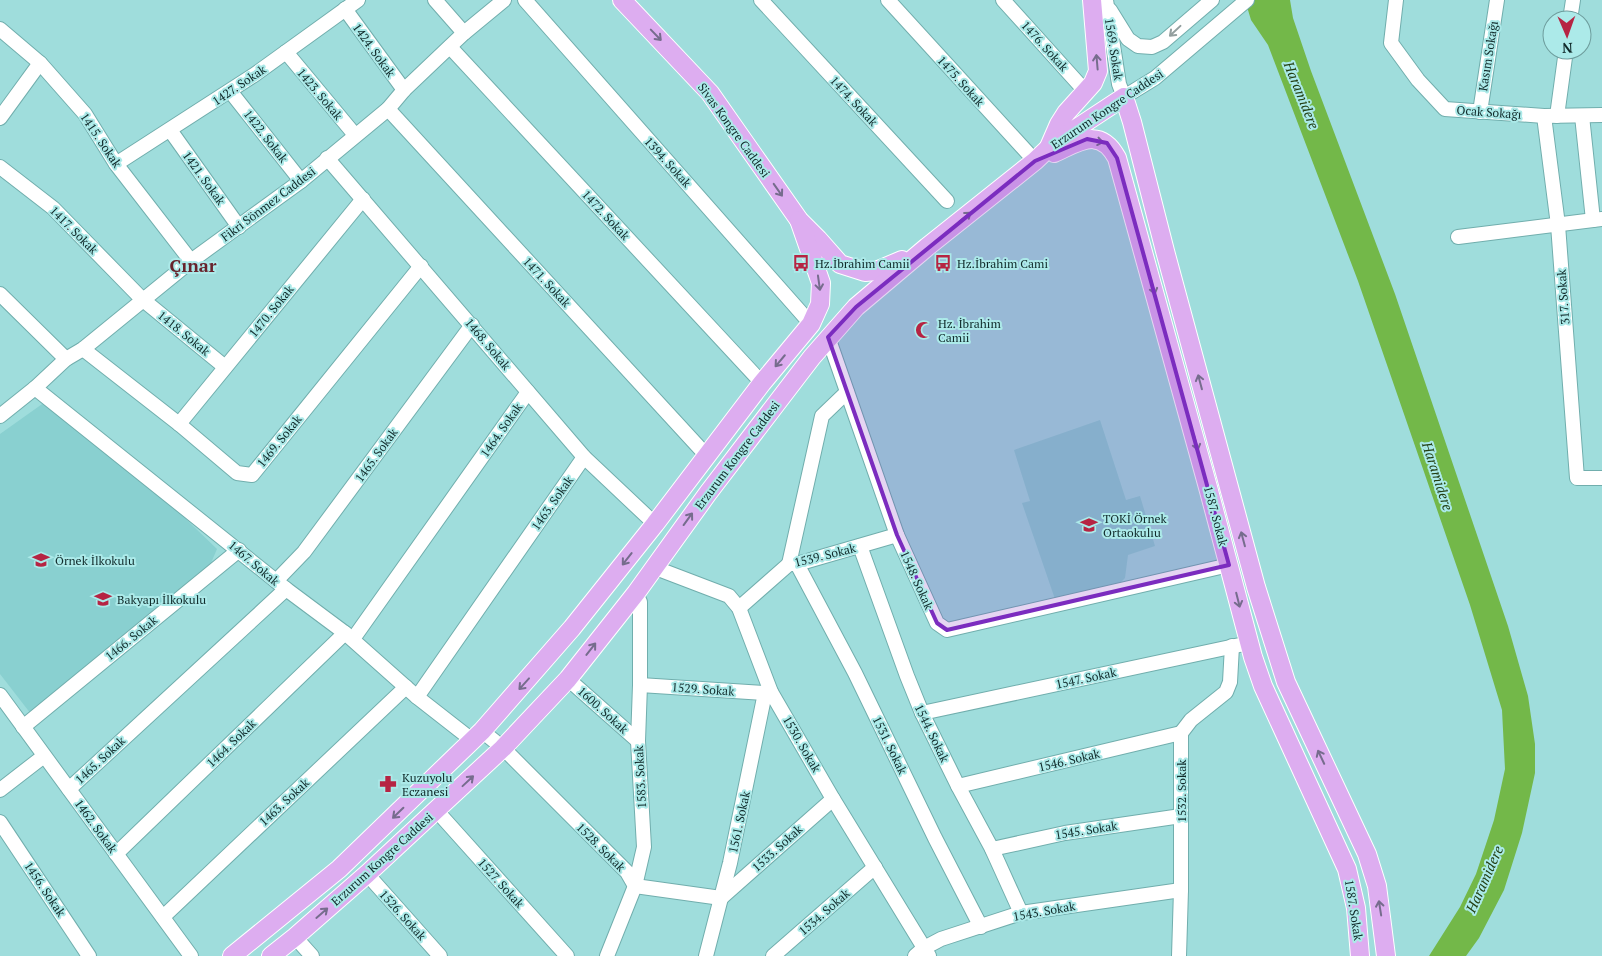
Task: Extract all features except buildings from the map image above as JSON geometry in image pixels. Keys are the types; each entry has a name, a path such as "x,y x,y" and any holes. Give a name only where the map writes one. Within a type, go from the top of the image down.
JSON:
{"main road":[{"path":"1049,148 1066,113 1093,84 1098,71 1101,1"},
{"name":"Sivas Kongre Caddesi","path":"627,3 710,93 799,220 818,238 840,264 865,272 876,271 927,247"},
{"name":"Erzurum Kongre Caddesi","path":"271,956 367,874 503,748 568,679 636,593 714,485 828,338 856,307 1049,148 1124,97"},
{"name":"1587. Sokak","path":"1124,97 1256,587 1286,682 1367,854 1377,886 1386,956"},
{"name":"1587. Sokak","path":"1035,161 1087,139 1097,139 1107,143 1117,158 1229,566 1241,644 1263,686 1347,869 1356,908 1360,956"},
{"name":"Sivas Kongre Caddesi","path":"799,220 821,282 820,304 812,324"},
{"name":"Erzurum Kongre Caddesi","path":"232,956 339,869 477,736 572,628 655,524 762,382 812,324"}],"street":[{"name":"1427. Sokak","path":"116,164 230,91 358,0"},
{"path":"435,0 464,33"},
{"name":"Fikri Sönmez Caddesi","path":"0,415 35,388 66,358 83,349 191,261 301,181 388,109 404,90 464,33 504,0"},
{"name":"1394. Sokak","path":"525,0 812,324"},
{"name":"1474. Sokak","path":"761,0 947,201"},
{"name":"1475. Sokak","path":"888,0 1035,161"},
{"name":"1476. Sokak","path":"1003,0 1086,92"},
{"path":"1101,1 1128,39 1138,46 1152,47 1163,42 1212,0"},
{"name":"Erzurum Kongre Caddesi","path":"1124,97 1155,78 1247,0"},
{"name":"Ocak Sokağı","path":"1396,0 1391,43 1418,80 1445,108 1551,116 1602,115"},
{"name":"Kasım Sokağı","path":"1480,112 1497,0"},
{"name":"1569. Sokak","path":"1101,1 1119,84 1124,97"},
{"name":"1424. Sokak","path":"345,9 404,90"},
{"name":"1415. Sokak","path":"0,29 40,63 85,114 116,164 191,261"},
{"name":"1472. Sokak","path":"450,47 762,382"},
{"name":"1423. Sokak","path":"286,52 355,135"},
{"name":"317. Sokak","path":"1564,60 1551,116 1577,478 1602,478"},
{"path":"0,118 40,63"},
{"name":"1422. Sokak","path":"230,91 301,181"},
{"name":"1471. Sokak","path":"388,109 706,455"},
{"path":"1458,237 1597,220 1582,116"},
{"name":"1421. Sokak","path":"170,130 239,227"},
{"name":"1468. Sokak","path":"327,158 584,457 655,524"},
{"name":"1417. Sokak","path":"0,167 53,208 142,299"},
{"name":"1470. Sokak","path":"179,424 363,199"},
{"name":"1469. Sokak","path":"83,349 179,424 237,473 252,475 421,266"},
{"path":"0,294 66,358"},
{"name":"1418. Sokak","path":"142,299 225,367"},
{"name":"1465. Sokak","path":"69,789 281,585 472,325"},
{"name":"1548. Sokak","path":"828,338 897,535 937,624 947,630 1229,566"},
{"name":"1467. Sokak","path":"35,388 281,585 349,636 418,697 477,736"},
{"name":"1464. Sokak","path":"116,854 349,636 528,392"},
{"path":"793,564 822,416 847,392"},
{"name":"1463. Sokak","path":"418,697 584,457"},
{"name":"1539. Sokak","path":"739,608 793,564 897,535"},
{"name":"1544. Sokak","path":"860,546 922,713 992,849 1021,913"},
{"name":"1466. Sokak","path":"23,726 239,550"},
{"name":"1531. Sokak","path":"793,564 855,672 935,838 981,926"},
{"name":"1530. Sokak","path":"653,567 729,596 739,608 768,693 874,867 923,953"},
{"name":"1583. Sokak","path":"607,956 634,886 644,847 638,741 640,602 636,593"},
{"path":"1180,733 1191,720 1226,692 1241,644"},
{"name":"1547. Sokak","path":"922,713 1241,644"},
{"name":"1600. Sokak","path":"568,679 638,741"},
{"name":"1529. Sokak","path":"640,685 768,693"},
{"name":"1463. Sokak","path":"162,917 406,687"},
{"name":"1561. Sokak","path":"706,956 730,863 768,693"},
{"name":"1462. Sokak","path":"0,695 191,956"},
{"name":"1546. Sokak","path":"958,786 1180,733"},
{"name":"1532. Sokak","path":"1179,956 1181,890 1180,733"},
{"name":"1528. Sokak","path":"477,736 503,748 627,872 634,886"},
{"path":"0,790 44,756"},
{"name":"1533. Sokak","path":"721,898 833,799"},
{"name":"1527. Sokak","path":"436,810 567,956"},
{"name":"1545. Sokak","path":"992,849 1065,833 1181,816"},
{"name":"1456. Sokak","path":"0,822 89,956"},
{"name":"1534. Sokak","path":"773,956 874,867"},
{"name":"1526. Sokak","path":"367,874 440,956"},
{"path":"634,886 721,898"},
{"name":"1543. Sokak","path":"923,953 941,939 1021,913 1181,890"},
{"path":"295,937 312,956"}],"highlighted area":[{"path":"1087,139 1107,143 1117,158 1229,565 947,630 937,623 897,535 828,337 856,307 1035,161"}],"shaded area":[{"path":"45,402 165,499 217,549 205,577 31,714 0,674 0,434"},
{"name":"TOKİ Örnek Ortaokulıu","path":"1100,420 1126,500 1140,496 1155,546 1128,555 1125,578 1118,585 1056,602 1022,503 1030,501 1014,450"}],"water":[{"name":"Haramidere","path":"1245,0 1290,0 1293,18 1311,71 1395,294 1508,626 1528,696 1535,744 1535,773 1522,833 1504,890 1479,938 1466,956 1429,956 1460,907 1476,874 1494,820 1505,769 1502,710 1470,605 1358,281 1268,45 1251,20"}],"place":[{"name":"Hz.İbrahim Camii","path":"801,263"},
{"name":"Hz.İbrahim Cami","path":"943,263"},
{"name":"Hz. İbrahim Camii","path":"924,330"},
{"name":"TOKİ Örnek Ortaokulıu","path":"1089,525"},
{"name":"Örnek İlkokulu","path":"41,560"},
{"name":"Bakyapı İlkokulu","path":"103,599"},
{"name":"Kuzuyolu Eczanesi","path":"388,784"}],"district":[{"name":"Çınar","path":"193,265"}]}
